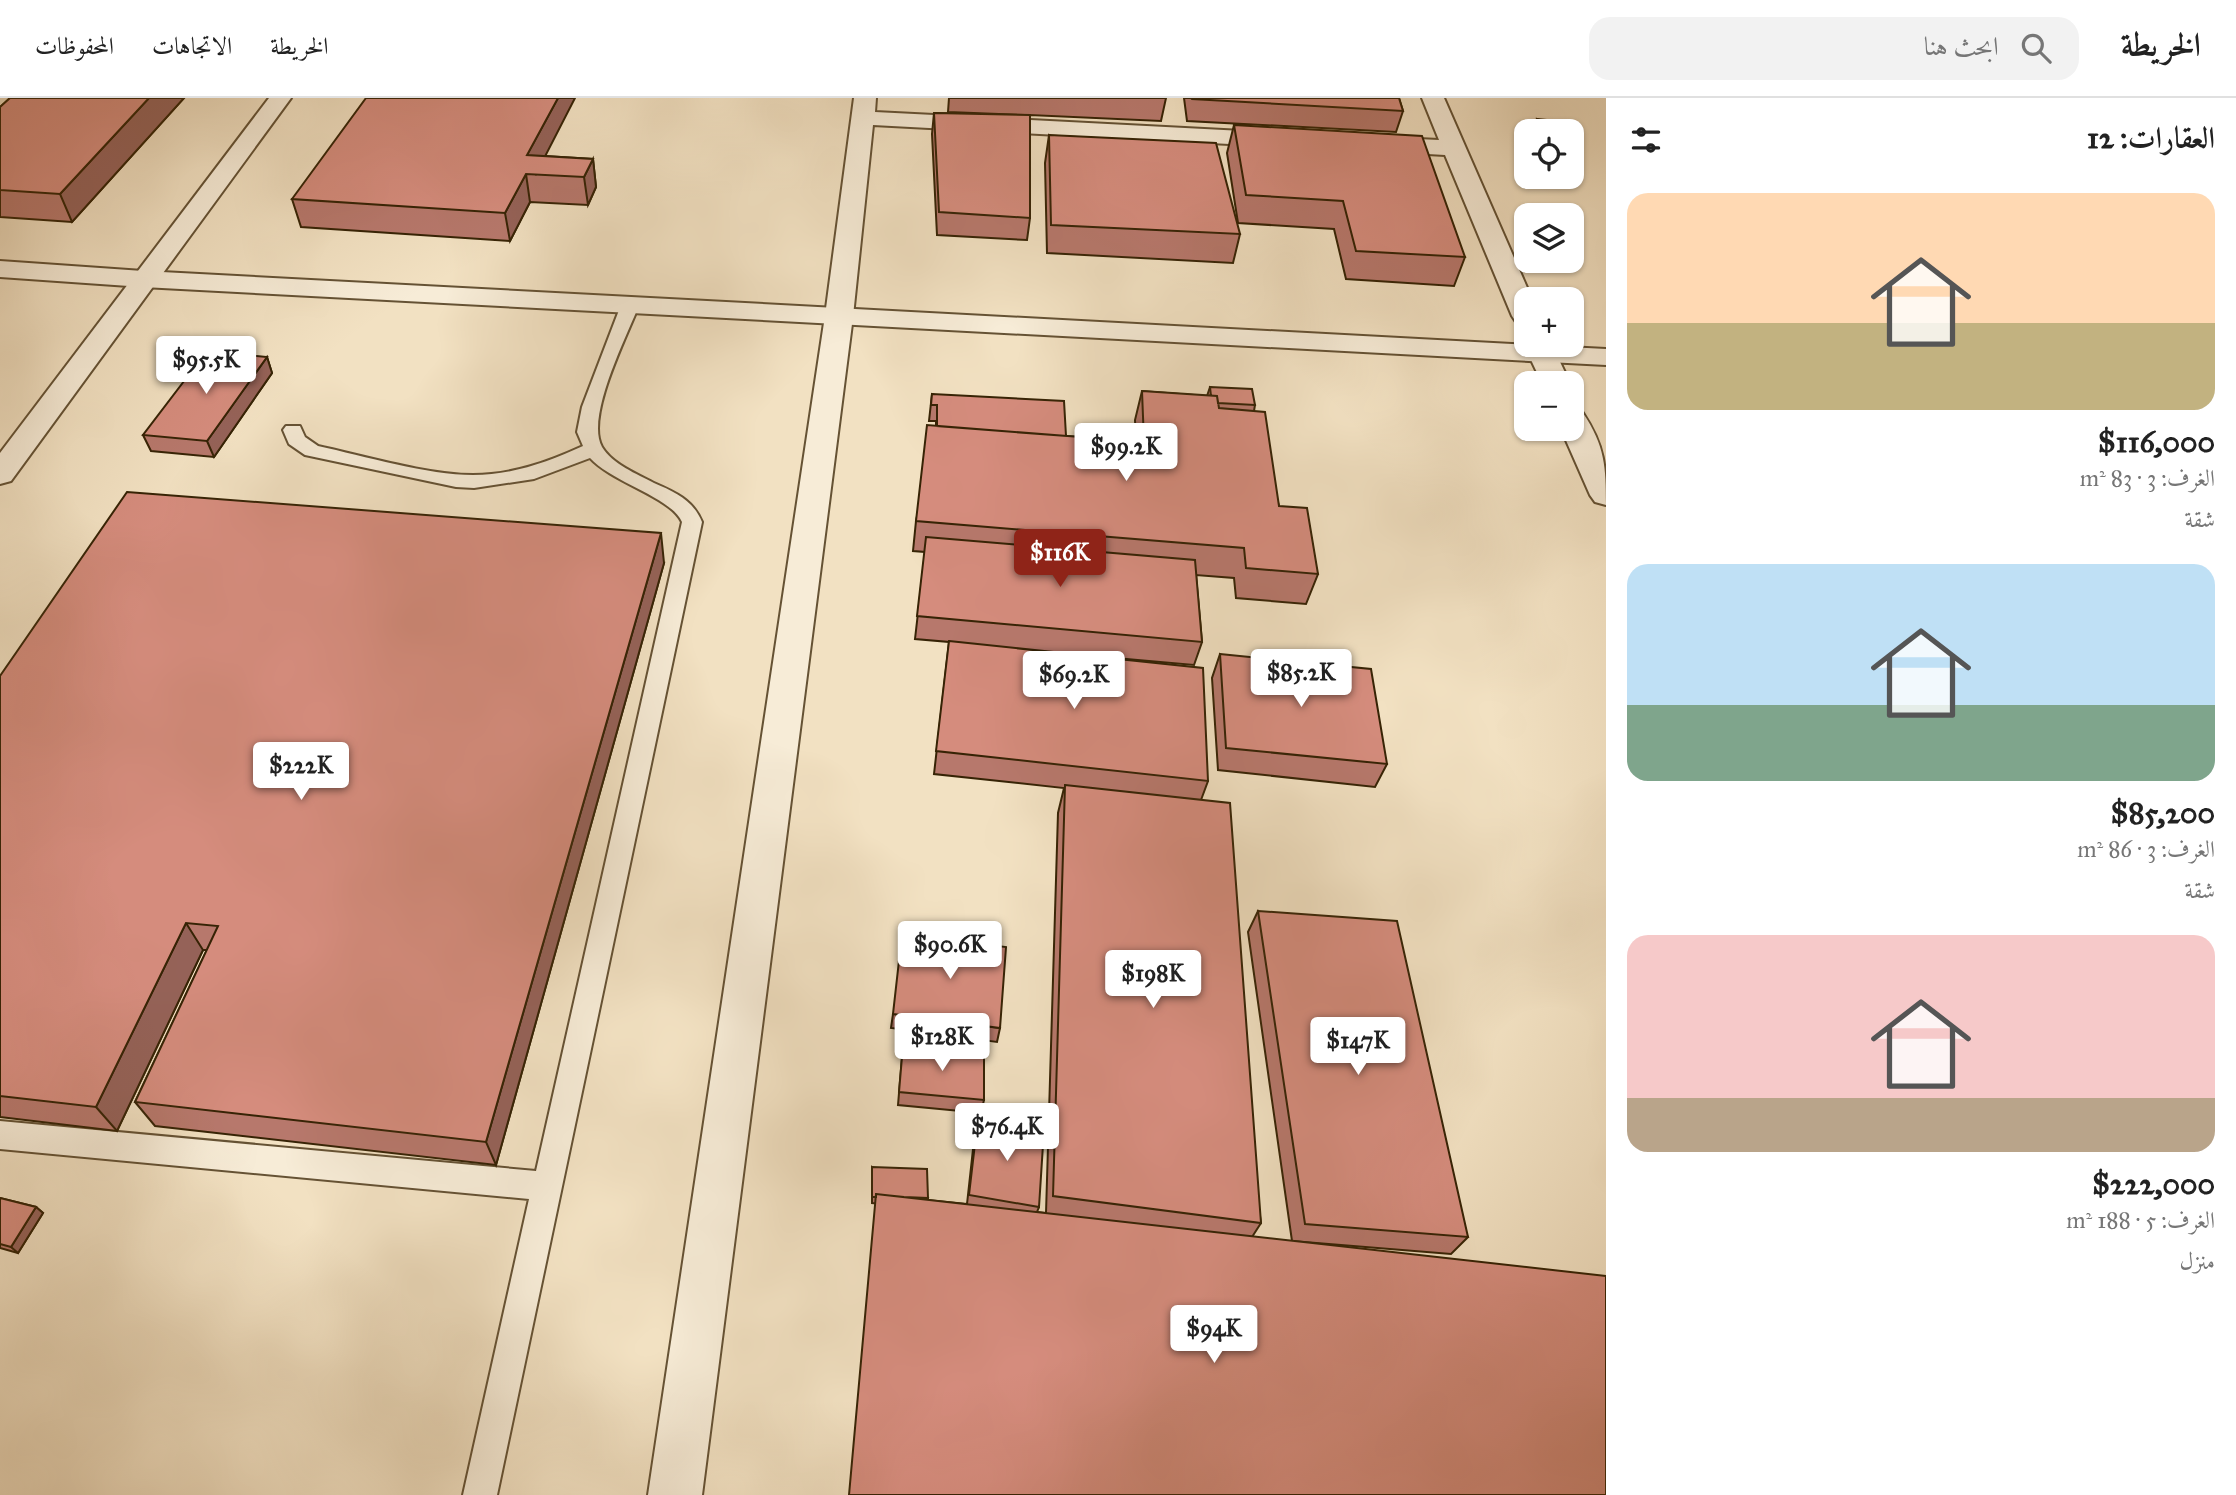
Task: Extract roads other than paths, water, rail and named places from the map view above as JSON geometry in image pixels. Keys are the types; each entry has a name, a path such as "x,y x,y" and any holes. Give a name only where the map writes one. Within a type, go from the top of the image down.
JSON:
{"street":[{"path":"0,474 280,98"},
{"path":"1433,98 1514,288"},
{"path":"675,1495 839,316 864,108 1302,141"},
{"path":"1357,144 1454,148"},
{"path":"0,268 143,279 839,316 1514,348"},
{"path":"1584,354 1606,357"},
{"path":"1582,441 1606,495"}],"lane":[{"path":"480,1495 546,1186 655,703 692,522 691,513 684,506 636,483 608,464 593,449 587,430 596,393 630,304"},
{"path":"293,429 296,440 312,450 456,481 478,483 517,478 554,467 593,449"},
{"path":"0,1135 546,1186"}]}
